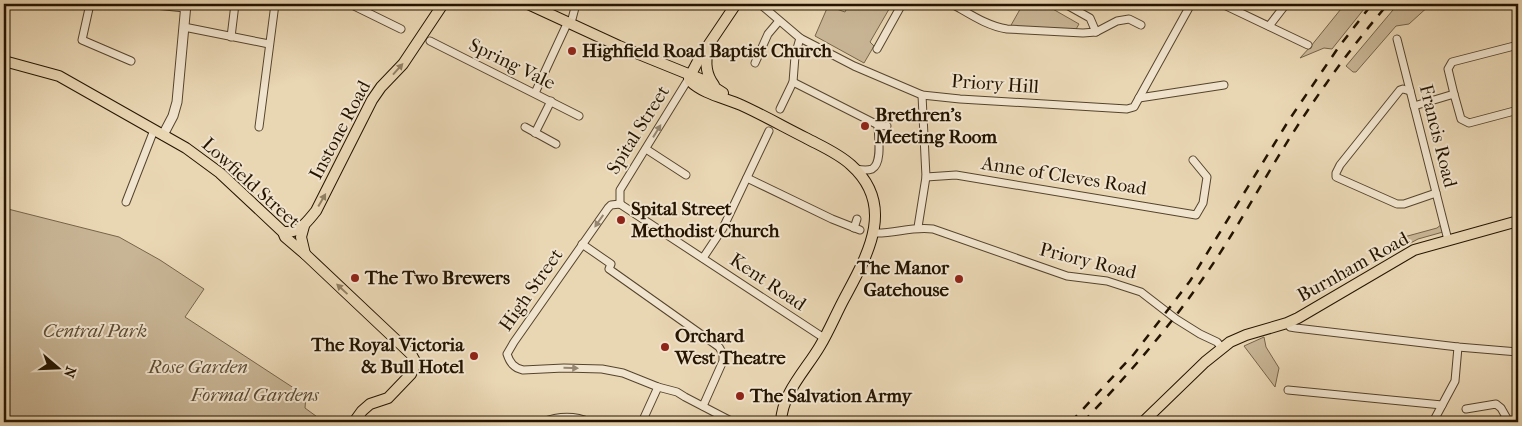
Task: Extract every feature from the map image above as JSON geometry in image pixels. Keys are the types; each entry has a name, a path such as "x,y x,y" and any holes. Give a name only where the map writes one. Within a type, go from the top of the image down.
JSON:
{"main road":[{"name":"Instone Road","path":"300,228 324,197 380,87 403,64 443,4"},
{"path":"528,4 619,46 676,69 717,89 740,105"},
{"path":"736,4 699,59 690,76 693,84 740,105 832,152 856,170 866,183 875,208 874,233 865,260 821,345 789,393 781,417 775,417 773,422"},
{"path":"710,44 706,62 708,75 717,89"},
{"path":"676,69 687,68 699,59"},
{"name":"Lowfield Street","path":"4,61 59,76 186,148 214,168 411,354 416,363 411,374 388,398 370,404 354,422"},
{"name":"Burnham Road","path":"1143,422 1205,362 1222,348 1236,340 1246,335 1287,323 1414,250 1518,221"},
{"path":"283,232 291,232 300,228"},
{"path":"294,245 300,228"},
{"path":"300,228 305,254"}],"street":[{"path":"90,4 82,40 131,61"},
{"path":"126,202 158,132 172,116 176,102 186,6 145,4"},
{"path":"231,37 236,4"},
{"path":"259,126 275,4"},
{"path":"350,4 401,28"},
{"path":"535,93 566,26 570,23 576,4"},
{"name":"Priory Hill","path":"760,4 800,38 854,66 922,95 1127,109 1134,107 1139,98"},
{"path":"877,49 902,4"},
{"path":"954,4 996,28 1083,33 1096,32 1117,21 1129,19 1141,25"},
{"path":"1065,4 1090,18 1096,32"},
{"path":"1139,98 1191,4"},
{"path":"1222,4 1308,45"},
{"path":"1269,26 1286,4"},
{"path":"755,63 768,34 778,21"},
{"path":"184,27 269,44"},
{"path":"780,109 793,82 795,56 800,38"},
{"name":"Francis Road","path":"1397,40 1448,240"},
{"name":"Spring Vale","path":"430,42 579,116"},
{"path":"1518,45 1452,62 1448,69 1461,119 1469,123 1518,110"},
{"name":"Spital Street","path":"582,244 608,208 620,204 620,190 690,76"},
{"path":"793,82 878,125 887,126"},
{"path":"1139,98 1224,85"},
{"path":"1410,91 1400,90 1340,165 1336,178 1397,204 1404,204 1436,193"},
{"path":"1414,106 1454,94"},
{"path":"918,227 926,177 922,95"},
{"path":"535,134 551,101"},
{"path":"856,170 872,169 877,164 879,157 878,125"},
{"path":"525,128 556,144"},
{"path":"703,258 723,228 769,131"},
{"path":"646,149 686,175"},
{"name":"Anne of Cleves Road","path":"926,177 956,175 1196,215 1203,203 1208,177 1193,160"},
{"path":"747,178 857,229 857,218"},
{"name":"Kent Road","path":"620,204 824,338"},
{"name":"Priory Road","path":"874,233 888,234 918,227 945,232 1067,276 1106,281 1129,287 1141,292 1176,319 1217,342 1222,348"},
{"path":"582,244 611,264 610,269 719,347 723,354 723,362 703,406"},
{"name":"High Street","path":"582,244 507,354 510,362 523,370 602,368 623,373 658,387"},
{"path":"1287,323 1290,327 1296,328 1518,352"},
{"path":"1433,422 1455,381 1458,347"},
{"path":"642,422 658,387 677,392 733,422"},
{"path":"1288,390 1442,406"},
{"path":"1466,409 1496,404 1501,408 1509,422"},
{"path":"542,422 566,417 583,419 590,422"}],"green space":[{"path":"849,4 892,4 870,42 874,46 864,63 815,36 828,6 845,12"},
{"path":"1023,4 1044,4 1079,24 1075,31 1010,27"},
{"path":"1345,4 1368,4 1332,49 1324,48 1300,58 1311,46"},
{"path":"1398,4 1431,4 1409,24 1396,26 1356,72 1353,72 1346,66"},
{"name":"Central Park","path":"4,208 119,237 160,260 204,289 185,317 306,396 305,408 324,422 4,422"},
{"path":"1442,224 1443,232 1418,239 1405,246 1402,242 1404,237 1437,228"},
{"path":"1264,337 1266,347 1279,368 1275,387 1244,346"}],"railway":[{"path":"1071,422 1134,354 1190,281 1289,120 1338,48 1372,4"},
{"path":"1083,422 1148,351 1192,294 1230,237 1310,107 1331,76 1388,4"}],"place":[{"name":"Highfield Road Baptist Church","path":"572,51"},
{"name":"Brethren's Meeting Room","path":"865,126"},
{"name":"Spital Street Methodist Church","path":"621,220"},
{"name":"The Two Brewers","path":"355,278"},
{"name":"The Manor Gatehouse","path":"959,279"},
{"name":"Orchard West Theatre","path":"665,347"},
{"name":"The Royal Victoria & Bull Hotel","path":"474,356"},
{"name":"The Salvation Army","path":"740,396"}],"park label":[{"name":"Rose Garden","path":"198,367"},
{"name":"Formal Gardens","path":"255,395"}]}
